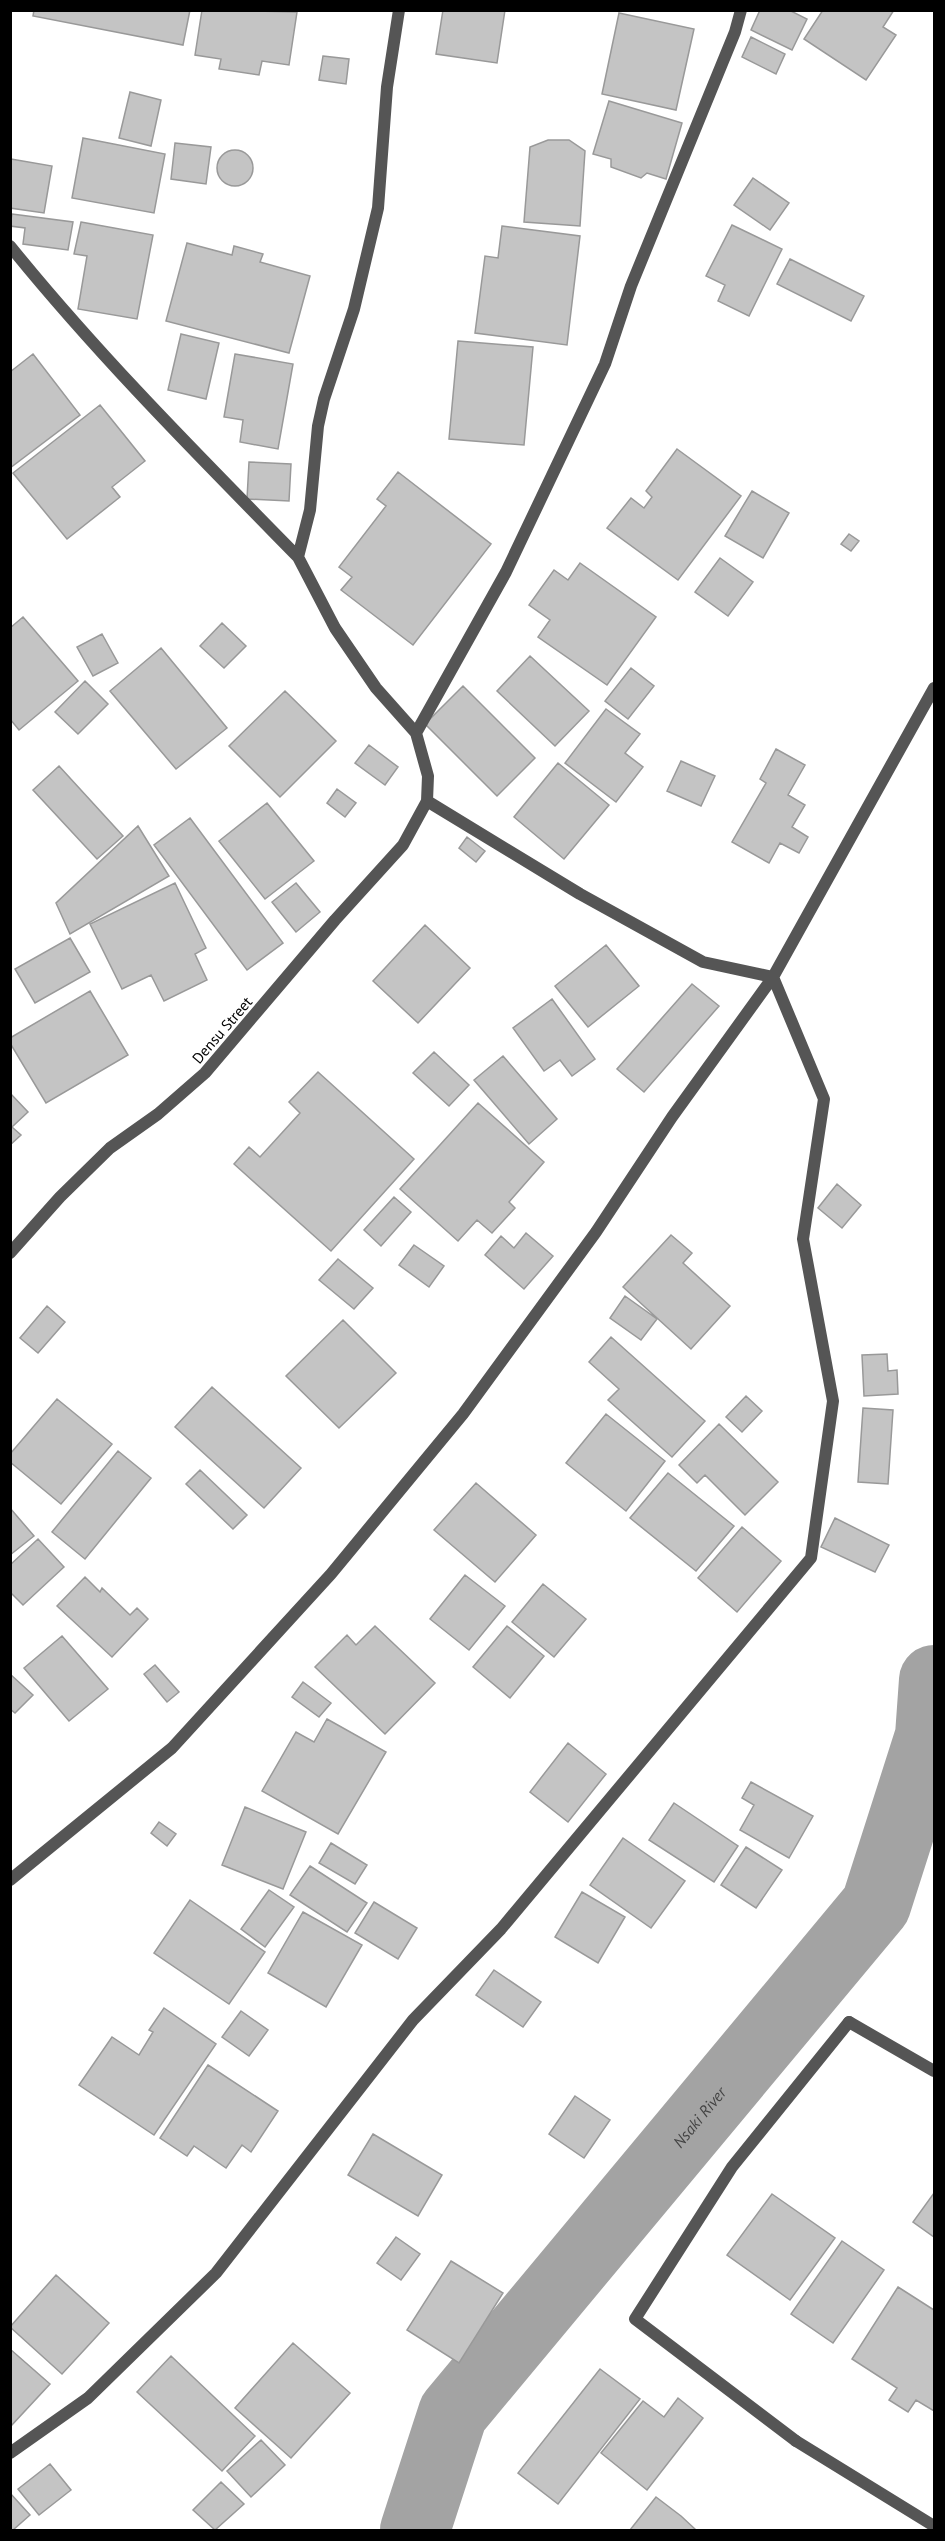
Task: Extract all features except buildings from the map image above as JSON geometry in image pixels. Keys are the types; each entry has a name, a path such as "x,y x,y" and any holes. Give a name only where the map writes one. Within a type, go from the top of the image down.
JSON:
{"street":[{"path":"298,556 310,510 318,426 324,399 354,309 378,208 387,87 399,10"},
{"path":"416,733 506,572 605,364 631,286 735,32 741,10"},
{"path":"10,246 51,296 150,407 298,556 316,587 335,628 376,688 416,733 428,776 427,801 580,894 703,962 773,977"},
{"path":"10,1880 172,1748 331,1574 463,1414 596,1232 672,1117 773,977 934,688"},
{"name":"Densu Street","path":"10,1253 60,1197 110,1148 158,1114 206,1073 403,845 427,801"},
{"path":"10,2453 87,2398 216,2273 413,2020 501,1929 811,1558 833,1401 803,1239 824,1099 773,977"},
{"path":"934,2070 849,2022 732,2167 635,2319 796,2441 934,2526"}],"waterway":[{"name":"Nsaki River","path":"415,2530 453,2413 876,1905 930,1736 934,1680"}]}
